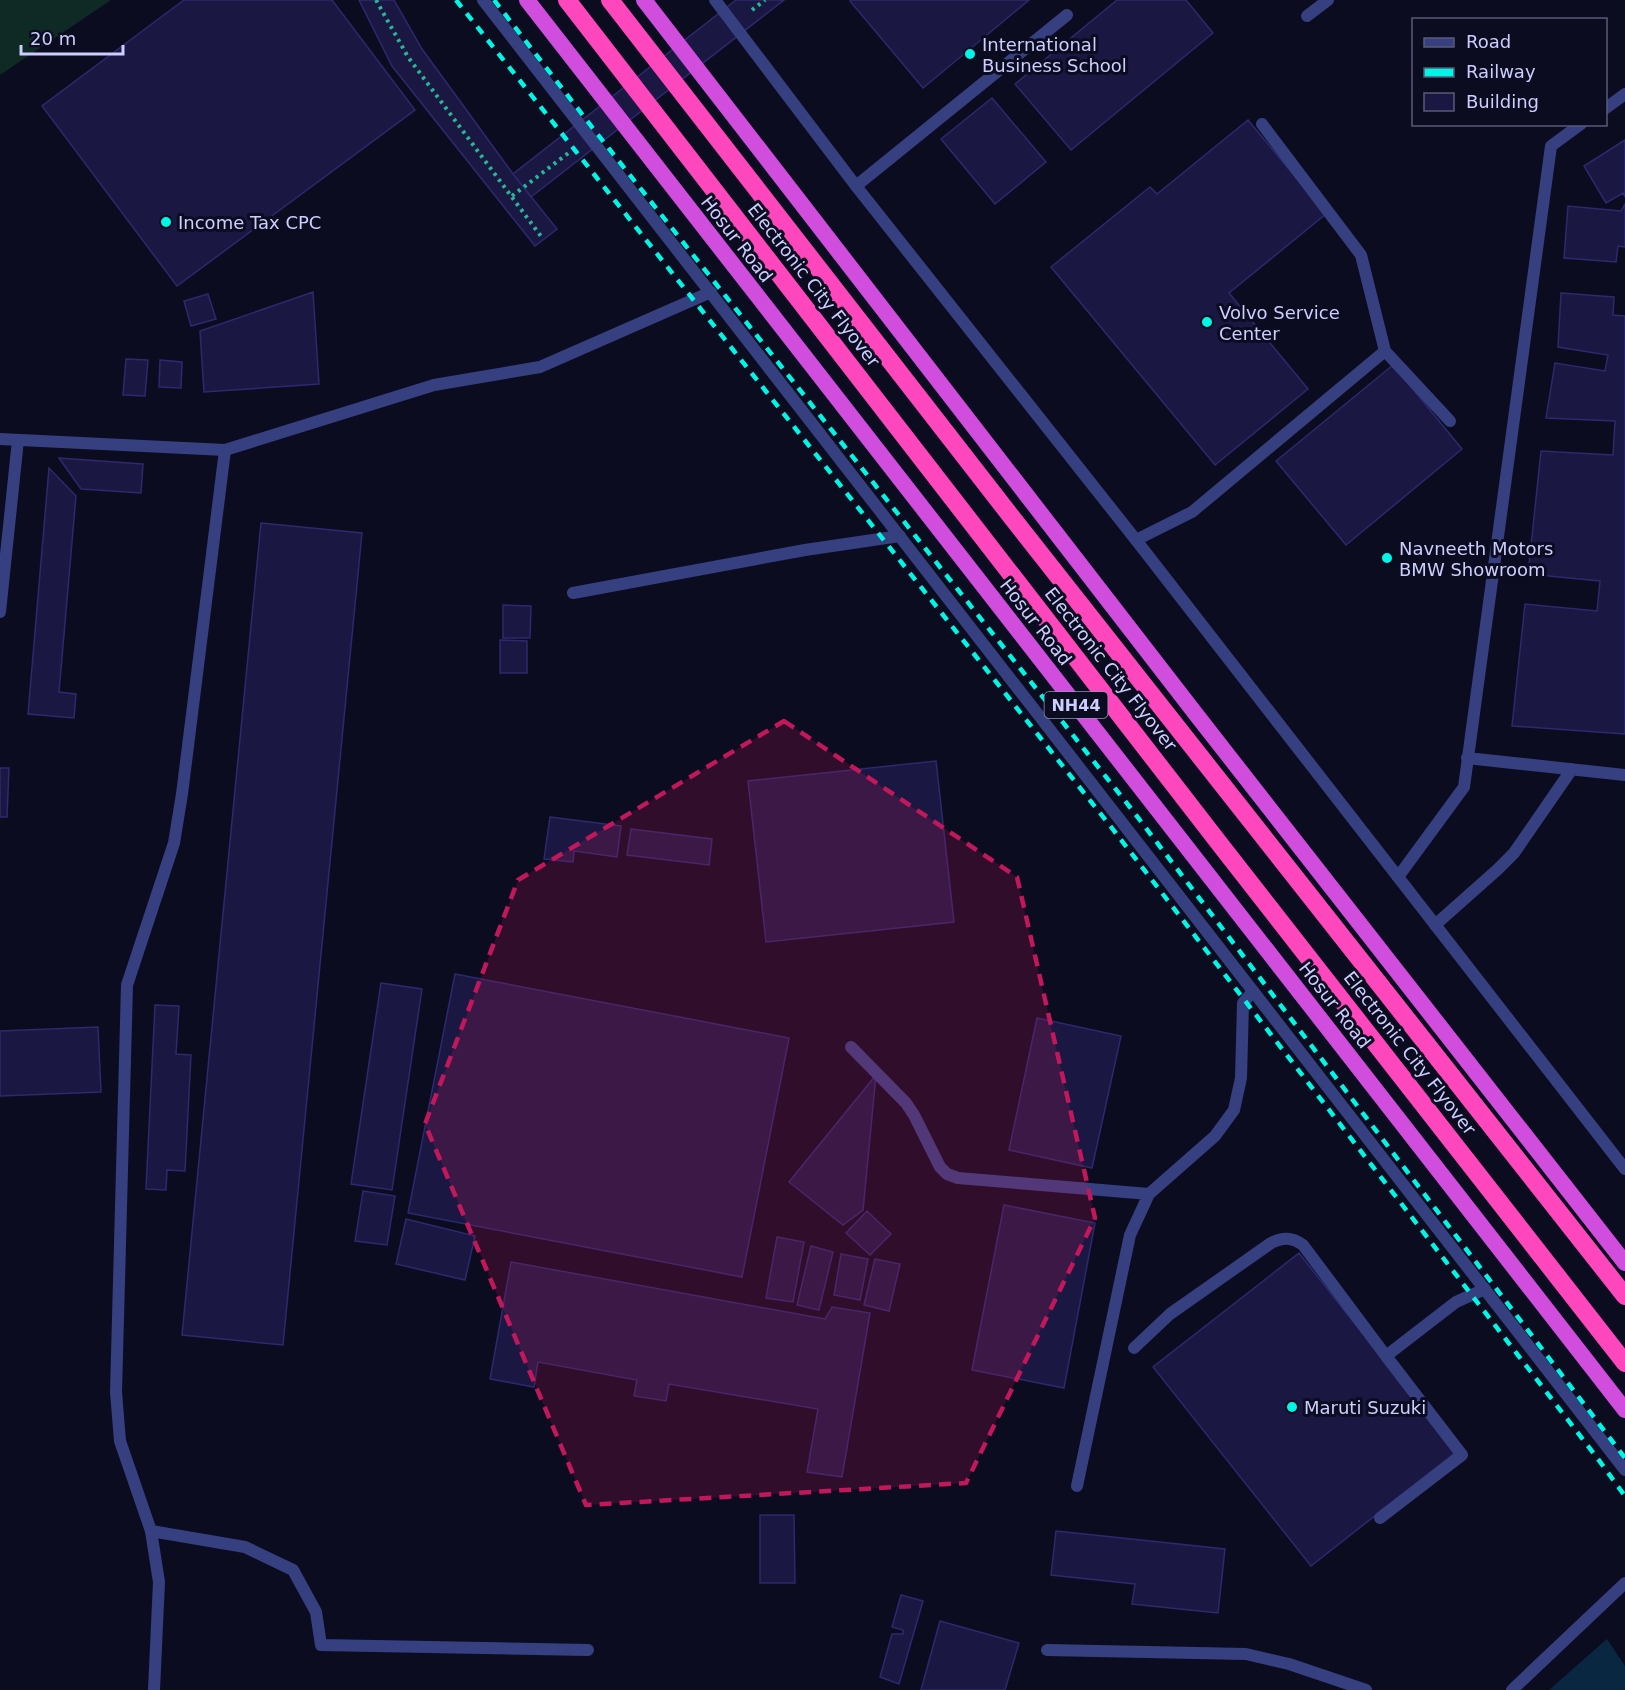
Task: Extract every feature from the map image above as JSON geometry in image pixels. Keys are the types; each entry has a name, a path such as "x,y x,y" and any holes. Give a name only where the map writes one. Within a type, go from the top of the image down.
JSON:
{"highway":[{"name":"Hosur Road","path":"527,0 1625,1410"},
{"name":"Electronic City Flyover","path":"567,0 1219,843 1625,1363"},
{"name":"Electronic City Flyover","path":"610,0 1010,515 1625,1296"},
{"path":"644,0 1224,750 1625,1263"}],"street":[{"path":"483,0 1625,1470"},
{"path":"715,0 856,186 1136,540 1625,1169"},
{"path":"1307,16 1328,0"},
{"path":"856,186 1067,15"},
{"path":"1607,107 1625,94"},
{"path":"1262,124 1361,255 1385,351 1450,421"},
{"path":"1398,877 1464,787 1551,146 1578,126"},
{"path":"0,439 225,450 434,385 540,367 711,292"},
{"path":"1136,540 1192,512 1385,351"},
{"path":"0,612 18,440"},
{"path":"154,1690 159,1582 151,1531 120,1441 116,1392 127,986 174,843 225,450"},
{"path":"573,593 805,550 900,536"},
{"path":"1467,758 1625,776"},
{"path":"1435,925 1514,853 1572,769"},
{"path":"1077,1486 1130,1235 1149,1194 1215,1136 1234,1110 1240,1078 1243,1003 1253,991"},
{"path":"851,1047 906,1103 940,1167 947,1174 958,1178 1149,1194"},
{"path":"1134,1348 1170,1314 1271,1243 1281,1238 1296,1240 1303,1245 1462,1455 1380,1518"},
{"path":"1386,1356 1456,1302 1485,1289"},
{"path":"151,1531 245,1547 293,1570 316,1612 321,1645 588,1650"},
{"path":"1512,1690 1625,1583"},
{"path":"1047,1650 1246,1654 1289,1664 1366,1690"}],"path":[{"path":"376,0 408,57 543,239"}],"highlighted area":[{"path":"784,721 1017,877 1095,1218 966,1483 586,1505 425,1124 518,880"}],"green space":[{"path":"0,0 111,0 0,75"}],"water":[{"path":"1607,1639 1625,1666 1625,1690 1549,1690"}],"building":[{"path":"184,0 332,0 415,110 177,286 42,106"},
{"path":"359,0 394,0 422,49 513,174 557,229 535,246 392,66"},
{"path":"736,0 784,0 531,197 513,174"},
{"path":"851,0 1029,0 923,88"},
{"path":"1117,0 1186,0 1213,33 1071,150 1015,84"},
{"path":"992,98 1046,162 995,204 941,139"},
{"path":"1248,120 1326,214 1229,293 1308,389 1215,465 1051,267 1150,187 1157,194"},
{"path":"1625,140 1625,197 1623,193 1606,203 1584,166"},
{"path":"1625,204 1625,247 1618,246 1616,262 1564,258 1568,206 1621,211"},
{"path":"313,292 319,384 204,392 200,331"},
{"path":"1561,293 1614,297 1613,315 1625,316 1625,734 1512,726 1525,604 1597,611 1600,581 1528,574 1541,451 1613,455 1615,421 1546,418 1555,363 1605,371 1608,355 1558,347"},
{"path":"208,294 216,319 191,326 184,301"},
{"path":"126,359 148,360 145,396 123,395"},
{"path":"160,360 182,362 181,388 159,387"},
{"path":"1393,365 1462,449 1346,545 1276,461"},
{"path":"59,458 143,464 141,493 81,489"},
{"path":"49,468 76,496 59,692 76,694 74,718 28,714"},
{"path":"261,523 362,533 283,1345 182,1335"},
{"path":"503,605 531,606 530,638 503,638"},
{"path":"500,640 527,641 527,673 500,673"},
{"path":"936,761 954,922 766,942 748,781"},
{"path":"0,768 9,768 7,817 0,817"},
{"path":"550,817 621,826 617,857 574,851 573,862 544,859"},
{"path":"631,829 712,839 709,865 627,855"},
{"path":"455,974 789,1038 742,1277 408,1213"},
{"path":"381,983 422,989 392,1190 351,1184"},
{"path":"155,1005 179,1006 176,1054 191,1055 185,1171 167,1170 166,1190 146,1189"},
{"path":"1037,1018 1121,1036 1092,1168 1009,1150"},
{"path":"98,1027 101,1092 0,1096 0,1031"},
{"path":"876,1075 863,1210 843,1225 789,1182"},
{"path":"363,1191 395,1196 387,1245 355,1241"},
{"path":"1004,1205 1095,1223 1064,1388 972,1370"},
{"path":"867,1211 891,1234 870,1255 846,1233"},
{"path":"406,1219 475,1236 465,1280 396,1264"},
{"path":"777,1237 804,1242 793,1302 766,1298"},
{"path":"811,1246 833,1252 819,1310 797,1305"},
{"path":"1299,1253 1456,1452 1311,1566 1153,1367"},
{"path":"841,1254 868,1259 860,1300 834,1295"},
{"path":"875,1259 900,1264 889,1311 864,1305"},
{"path":"511,1262 825,1319 832,1307 870,1313 842,1477 807,1472 818,1409 669,1384 666,1401 634,1396 637,1380 538,1362 534,1387 490,1379"},
{"path":"760,1515 794,1515 795,1583 760,1583"},
{"path":"1056,1531 1225,1549 1218,1613 1132,1604 1135,1584 1051,1575"},
{"path":"901,1595 923,1601 899,1684 880,1677 892,1634 903,1634 903,1630 892,1627"},
{"path":"940,1621 1019,1643 1005,1690 921,1690"}],"railway":[{"path":"456,0 1115,832 1625,1496"},
{"path":"494,0 1133,811 1625,1458"}],"place":[{"name":"International Business School","path":"970,54"},
{"name":"Income Tax CPC","path":"166,222"},
{"name":"Volvo Service Center","path":"1207,322"},
{"name":"Navneeth Motors BMW Showroom","path":"1387,558"},
{"name":"Maruti Suzuki","path":"1292,1407"}]}
